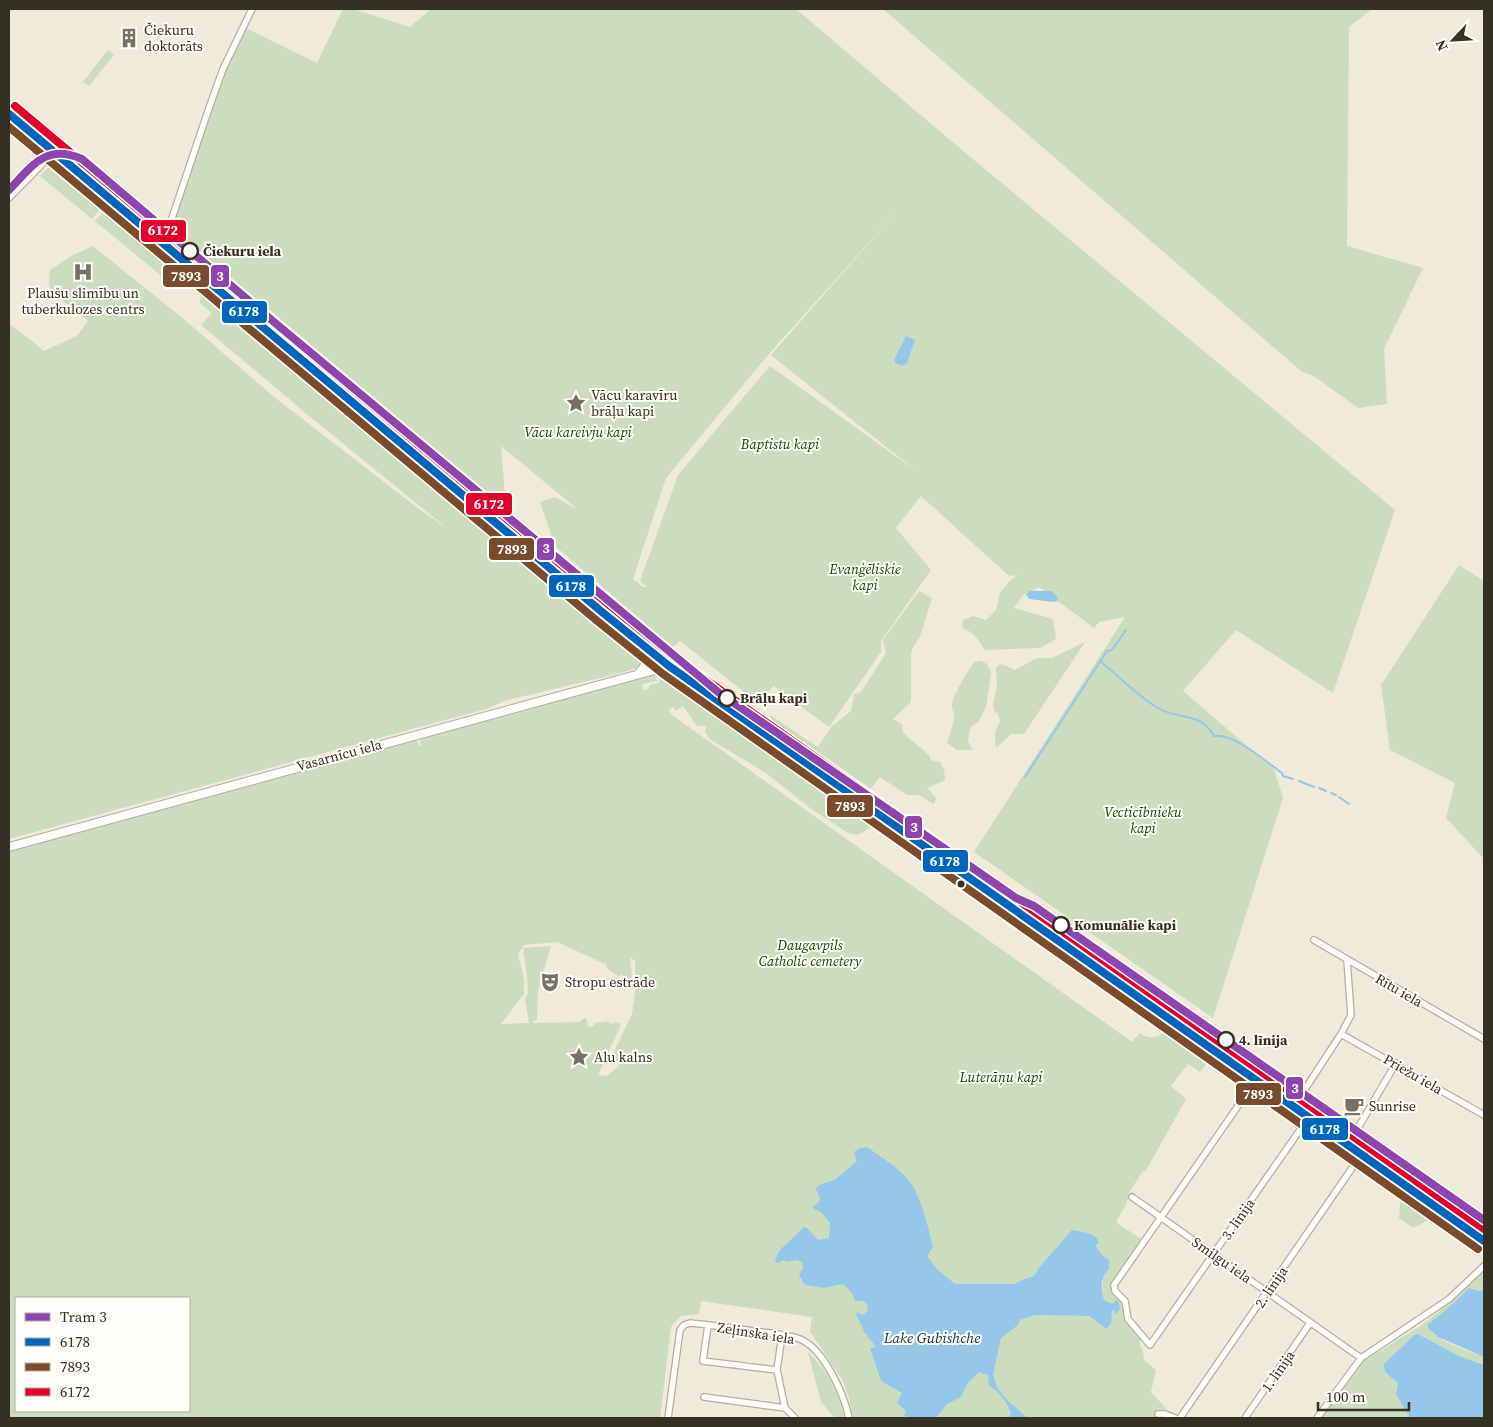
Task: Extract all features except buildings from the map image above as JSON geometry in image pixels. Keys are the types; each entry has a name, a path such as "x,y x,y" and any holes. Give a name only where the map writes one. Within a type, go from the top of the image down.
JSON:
{"highway":[{"path":"659,658 669,666"}],"main road":[{"path":"9,114 659,658"},
{"path":"669,666 1484,1241"}],"street":[{"path":"159,240 170,224 223,68 252,9"},
{"path":"9,198 54,152"},
{"path":"602,612 611,626 646,656 643,669 638,674"},
{"name":"Vasarnīcu iela","path":"9,847 669,666"},
{"name":"Rītu iela","path":"1314,940 1484,1039"},
{"path":"1294,1106 1342,1034 1351,1015 1347,960"},
{"name":"Priežu iela","path":"1342,1034 1396,1063 1484,1115"},
{"path":"1348,1145 1396,1063"},
{"path":"1161,1217 1256,1080"},
{"name":"3. līnija","path":"1161,1217 1114,1284 1115,1291 1125,1301 1128,1319 1150,1345 1309,1117"},
{"name":"2. līnija","path":"1180,1418 1361,1155"},
{"name":"Smilgu iela","path":"1132,1197 1361,1358"},
{"path":"1317,1418 1361,1358 1449,1298 1484,1266"},
{"name":"Zeļinska iela","path":"668,1418 680,1330 684,1325 690,1323 782,1335 805,1342 830,1370 838,1385 849,1418"},
{"name":"1. līnija","path":"1245,1418 1310,1323"},
{"path":"708,1325 703,1361 777,1370"},
{"path":"782,1335 777,1370 785,1408 795,1418"},
{"path":"704,1397 785,1408"},
{"path":"1158,1414 1165,1414 1174,1418"}],"green space":[{"path":"343,9 353,9 410,27 431,9 796,9 956,145 1395,510 1333,693 1236,630 1183,691 1274,769 1283,798 1213,1018 974,852 1125,617 1099,622 1094,628 1039,587 1023,595 1014,608 1053,619 1056,639 1040,648 985,650 974,635 964,629 962,625 963,620 973,616 986,620 996,610 1000,592 1018,575 1009,576 921,496 896,528 931,570 881,641 881,652 829,727 773,686 759,704 680,641 673,647 555,546 540,502 555,497 577,509 501,446 505,495 492,496 172,228 215,101 246,28 317,63","holes":["900,208 771,355 919,473 770,366 678,475 640,581 647,587 643,587 633,579 666,478 768,355"]},
{"path":"883,9 1372,9 1349,27 1347,246 1423,268 1384,349 1387,404 1358,408 1315,377 1301,371"},
{"path":"108,50 114,55 89,86 83,82"},
{"path":"53,162 61,163 113,211 112,213 89,197 50,164"},
{"path":"49,167 101,208 92,219 40,176"},
{"path":"104,211 162,259 170,283 95,221"},
{"path":"149,237 199,280 201,285 199,289 147,242"},
{"path":"93,246 186,321 274,397 419,509 448,529 201,325 212,313 199,302 202,296 629,653 643,661 640,667 504,701 486,709 9,839 9,324 44,351 77,336 88,321 52,292 49,284 50,270 73,255"},
{"path":"209,290 592,609 606,625 639,652 643,658 637,656 205,293"},
{"path":"1459,565 1484,581 1484,859 1446,818 1455,783 1390,750 1381,685"},
{"path":"919,591 932,598 921,634 911,652 911,702 893,719 902,724 903,733 929,755 931,760 940,762 944,770 945,780 927,788 936,798 934,804 919,795 907,795 880,777 869,791 773,724 770,717 770,715 818,747 831,727 851,711 854,694 861,692 886,653 883,640"},
{"path":"1085,642 1024,734 1011,734 997,747 995,746 995,732 1000,721 998,714 994,711 993,704 997,686 996,668 1000,664 1015,670 1037,658 1052,658"},
{"path":"981,661 987,664 991,673 986,707 979,721 970,728 968,741 973,750 957,750 947,743 954,718 953,700 971,666 974,662"},
{"path":"659,673 674,676 872,816 871,826 866,830 857,835 848,833 810,808 766,773 711,740 705,732 706,726 697,726 683,706 676,711 673,707 669,710 672,715 1132,1042 1140,1033 1153,1038 1166,1030 1202,1058 1206,1064 1200,1072 1188,1064 1171,1086 1186,1099 1145,1172 1143,1171 1130,1191 1126,1205 1117,1220 1117,1223 1141,1239 1110,1286 1123,1302 1140,1338 1144,1360 1156,1370 1151,1392 1175,1418 853,1418 843,1381 810,1331 812,1317 701,1301 699,1314 681,1316 671,1327 660,1418 9,1418 9,850 416,738 419,746 421,746 420,737 655,674 657,681 642,684 643,690 649,689 649,685 659,683","holes":["557,942 605,964 607,969 619,977 621,974 628,980 632,978 630,958 635,961 636,986 632,1014 612,1056 619,1066 607,1076 598,1075 621,1025 618,1022 610,1024 609,1021 594,1023 594,1026 588,1027 586,1017 579,1022 533,1023 533,1021 537,1020 538,991 551,946 523,948 528,993 525,999 529,1023 501,1024 524,994 524,979 518,954 524,945","1101,1254 1109,1260 1102,1286 1103,1296 1105,1301 1113,1304 1116,1314 1114,1310 1106,1329 1089,1316 1035,1315"]},
{"path":"1403,1196 1433,1218 1413,1228 1399,1218 1400,1203"},
{"path":"1484,1270 1484,1291 1469,1288 1428,1324 1430,1330 1443,1340 1484,1357 1484,1365 1459,1356 1418,1334 1414,1335 1383,1365 1386,1373 1398,1383 1396,1394 1410,1418 1321,1418 1362,1362 1420,1326 1452,1301"},
{"path":"808,1352 831,1381 844,1416 842,1418 835,1418 821,1402"}],"water":[{"path":"906,336 915,340 907,363 902,366 895,363 894,360"},
{"path":"1030,591 1052,591 1058,598 1054,602 1029,599 1026,594"},
{"name":"Lake Gubishche","path":"867,1147 899,1170 914,1188 933,1247 927,1256 937,1269 955,1284 1015,1284 1034,1276 1072,1230 1091,1234 1099,1242 1096,1246 1101,1254 1109,1260 1109,1269 1104,1276 1102,1284 1103,1297 1105,1301 1113,1304 1116,1300 1118,1301 1120,1308 1116,1315 1114,1310 1112,1312 1111,1324 1106,1329 1089,1316 1035,1315 1020,1320 1018,1325 1001,1338 993,1374 997,1388 1009,1402 1028,1418 1006,1418 1011,1413 1007,1405 1002,1397 989,1386 988,1375 979,1372 967,1384 961,1397 947,1404 936,1418 904,1416 906,1411 897,1403 902,1393 881,1381 870,1348 876,1347 865,1333 856,1314 857,1312 863,1315 868,1310 867,1304 863,1301 855,1301 852,1293 843,1284 824,1288 805,1285 799,1275 803,1268 802,1262 797,1260 787,1262 783,1260 777,1263 775,1260 780,1250 804,1227 818,1240 829,1238 830,1223 813,1206 820,1200 815,1189 819,1185 836,1179 857,1161 854,1152 860,1148"},
{"path":"1469,1288 1484,1291 1484,1357 1438,1337 1428,1328 1428,1324"},
{"path":"1418,1334 1459,1356 1484,1365 1484,1418 1410,1418 1396,1394 1398,1383 1386,1373 1383,1365 1414,1335"}],"waterway":[{"path":"1025,777 1107,651 1112,650 1126,630"},
{"path":"1100,661 1135,692 1158,708 1202,723 1214,736 1222,736 1240,743 1282,773 1283,776 1293,779"},
{"path":"1299,781 1314,787"},
{"path":"1319,788 1326,791"},
{"path":"1331,793 1336,795"},
{"path":"1339,797 1349,804"}],"tram line":[{"name":"3","path":"9,190 33,165 49,155 69,155 82,159 274,322 718,692 1016,898 1034,906 1484,1220"}],"transit line":[{"name":"6172","path":"15,106 608,604 675,658 1484,1229"},
{"name":"6178","path":"9,114 602,612 669,666 1484,1241"},
{"name":"7893","path":"9,127 596,620 663,674 1478,1249"}],"place":[{"name":"Čiekuru doktorāts","path":"129,38"},
{"name":"Čiekuru iela","path":"190,251"},
{"name":"Plaušu slimību un tuberkulozes centrs","path":"83,272"},
{"name":"Vācu karavīru brāļu kapi","path":"576,403"},
{"name":"Brāļu kapi","path":"727,698"},
{"name":"Komunālie kapi","path":"1061,925"},
{"name":"Stropu estrāde","path":"550,982"},
{"name":"4. līnija","path":"1226,1040"},
{"name":"Alu kalns","path":"579,1057"},
{"name":"Sunrise","path":"1354,1106"}],"park label":[{"name":"Vācu kareivju kapi","path":"578,432"},
{"name":"Baptistu kapi","path":"780,444"},
{"name":"Evanģēliskie kapi","path":"865,578"},
{"name":"Vecticībnieku kapi","path":"1143,820"},
{"name":"Daugavpils Catholic cemetery","path":"810,954"},
{"name":"Luterāņu kapi","path":"1001,1077"}]}
